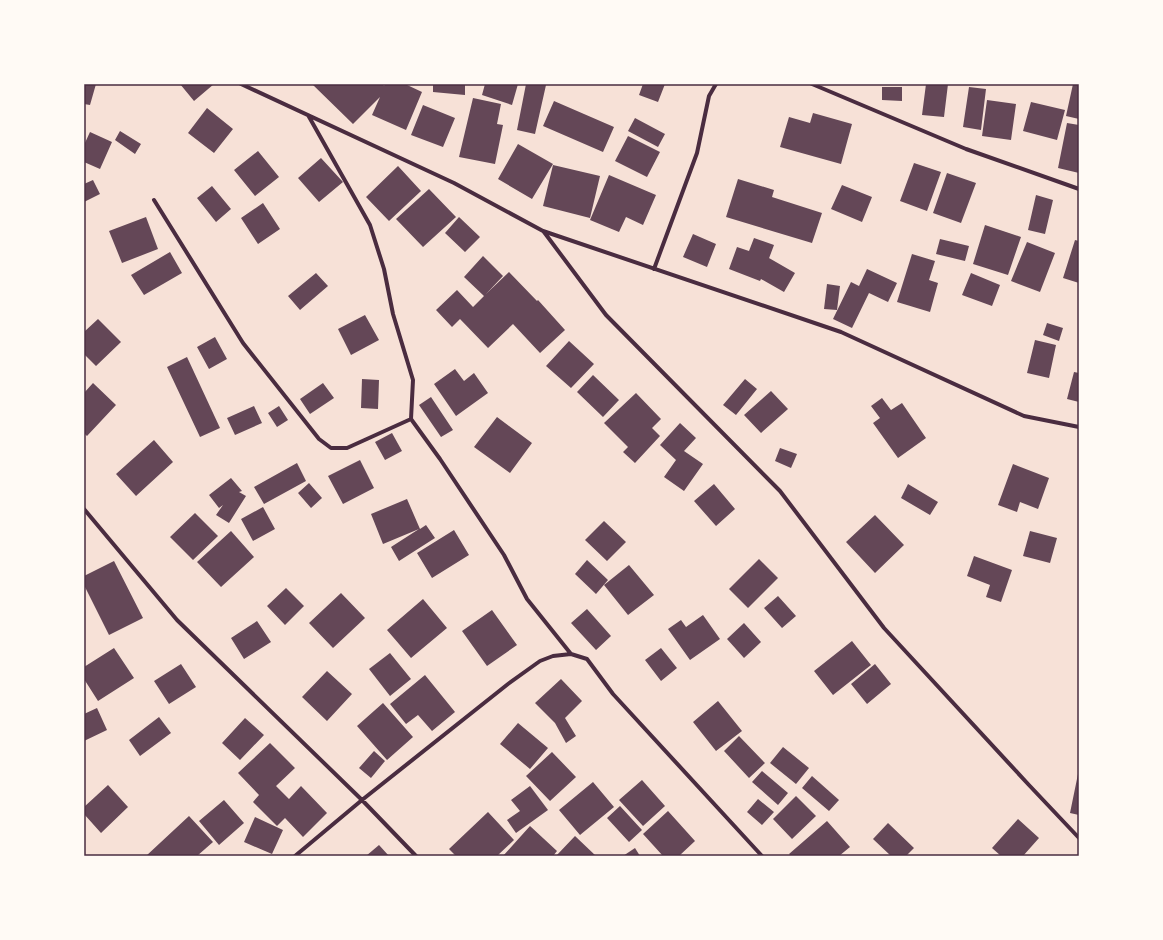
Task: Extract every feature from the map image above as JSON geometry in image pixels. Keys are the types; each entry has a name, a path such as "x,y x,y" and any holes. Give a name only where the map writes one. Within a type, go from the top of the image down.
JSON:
{"street":[{"path":"242,84 454,183 543,231 841,332 1024,416 1079,426"},
{"path":"654,269 698,153 708,96 716,84"},
{"path":"812,84 966,149 1079,189"},
{"path":"308,115 370,225 384,269 393,314 413,380 410,419 440,459 504,555 527,598 571,654"},
{"path":"154,200 243,343 319,439 331,448 347,448 410,419"},
{"path":"543,231 606,315 780,491 884,628 1079,838"},
{"path":"84,508 177,620 362,800 416,856"},
{"path":"295,856 362,800 508,684 540,661 553,656 571,654 587,659 613,694 762,856"}],"building":[{"path":"84,84 96,84 90,105 84,104"},
{"path":"180,84 214,84 194,101"},
{"path":"312,84 383,84 384,86 385,84 405,84 422,92 406,130 372,115 380,97 353,124"},
{"path":"433,84 465,84 465,95 433,92"},
{"path":"485,84 518,84 512,105 482,95"},
{"path":"526,84 546,85 535,134 517,130"},
{"path":"643,84 665,84 658,102 639,95"},
{"path":"926,84 948,84 944,117 922,115"},
{"path":"1073,84 1079,84 1079,119 1066,116"},
{"path":"882,87 902,87 902,101 882,100"},
{"path":"969,87 986,89 981,130 963,127"},
{"path":"473,98 501,104 497,124 503,125 495,164 459,157"},
{"path":"987,100 1016,104 1011,140 982,136"},
{"path":"554,101 614,127 603,152 543,126"},
{"path":"1031,102 1065,110 1057,140 1023,131"},
{"path":"423,105 455,118 443,147 411,135"},
{"path":"207,108 233,129 214,153 188,133"},
{"path":"813,113 852,124 841,164 780,147 789,117 810,123"},
{"path":"635,118 665,134 658,147 628,131"},
{"path":"1067,123 1079,125 1079,173 1058,168"},
{"path":"120,131 141,144 135,154 115,140"},
{"path":"90,132 112,142 100,169 84,162 84,145"},
{"path":"628,136 660,152 647,177 615,161"},
{"path":"518,144 553,164 532,199 498,179"},
{"path":"258,151 279,177 255,196 234,170"},
{"path":"321,158 343,182 319,202 298,178"},
{"path":"914,163 941,172 927,211 900,201"},
{"path":"553,165 600,176 590,218 543,206"},
{"path":"398,166 421,191 389,221 366,197"},
{"path":"947,173 976,183 961,223 933,213"},
{"path":"609,175 656,195 643,225 626,217 619,232 590,220"},
{"path":"738,179 774,190 772,197 822,213 812,243 726,217"},
{"path":"93,180 100,194 84,202 84,184"},
{"path":"842,185 872,197 862,222 831,209"},
{"path":"212,186 231,209 216,222 197,198"},
{"path":"429,189 456,217 423,247 396,219"},
{"path":"1036,195 1053,200 1045,234 1028,230"},
{"path":"263,203 280,229 258,244 241,218"},
{"path":"146,217 158,249 122,263 109,231"},
{"path":"459,217 480,237 465,252 445,233"},
{"path":"985,225 1021,237 1008,275 973,264"},
{"path":"693,234 716,244 707,267 683,257"},
{"path":"754,238 774,245 769,258 795,273 784,292 761,279 760,281 729,269 737,247 749,251"},
{"path":"940,239 969,246 965,261 936,254"},
{"path":"1075,240 1079,241 1079,283 1063,278"},
{"path":"1027,242 1055,253 1040,292 1011,281"},
{"path":"170,252 182,273 144,295 131,275"},
{"path":"912,254 935,261 929,280 938,283 930,312 897,302"},
{"path":"483,256 503,276 486,294 509,272 537,301 538,300 565,330 540,353 513,324 488,348 460,319 452,327 436,310 457,290 473,307 484,296 464,277"},
{"path":"867,269 897,283 888,302 869,293 852,328 833,319 851,282 859,286"},
{"path":"316,273 328,286 300,310 288,296"},
{"path":"971,273 1000,285 992,306 962,295"},
{"path":"827,284 840,286 837,310 824,309"},
{"path":"365,315 379,340 351,355 338,329"},
{"path":"98,319 121,342 96,366 84,354 84,332"},
{"path":"1047,323 1063,328 1059,341 1043,335"},
{"path":"215,337 227,359 209,369 197,347"},
{"path":"1035,340 1056,345 1049,378 1027,373"},
{"path":"569,341 594,364 571,388 546,366"},
{"path":"187,357 220,428 200,437 167,367"},
{"path":"455,369 464,381 474,373 488,393 456,416 434,384"},
{"path":"1074,372 1079,373 1079,402 1067,399"},
{"path":"593,375 619,400 603,417 577,392"},
{"path":"362,379 379,380 378,409 361,408"},
{"path":"745,379 757,389 736,415 723,405"},
{"path":"93,383 116,405 87,436 84,433 84,393"},
{"path":"323,383 334,398 310,414 300,399"},
{"path":"771,391 788,409 761,433 744,415"},
{"path":"636,393 661,419 652,428 660,436 635,463 623,452 628,447 604,423"},
{"path":"431,397 453,430 441,437 419,405"},
{"path":"882,398 891,410 902,403 926,438 898,458 873,423 880,418 871,406"},
{"path":"254,406 262,423 235,435 227,418"},
{"path":"279,406 288,420 277,427 268,413"},
{"path":"497,417 532,443 510,473 474,447"},
{"path":"680,423 696,438 684,451 703,464 684,491 664,477 676,460 660,445"},
{"path":"392,433 402,451 385,460 375,442"},
{"path":"154,440 173,462 136,496 116,474"},
{"path":"780,448 797,454 791,468 775,461"},
{"path":"360,460 374,488 343,504 328,476"},
{"path":"297,463 306,481 264,504 254,487"},
{"path":"1013,464 1049,478 1038,509 1020,502 1017,512 998,505"},
{"path":"231,478 242,491 239,492 246,496 229,523 216,515 223,505 219,508 209,495"},
{"path":"309,483 322,498 311,508 298,493"},
{"path":"714,484 735,509 716,526 694,501"},
{"path":"908,484 938,502 930,515 901,498"},
{"path":"407,499 420,529 426,525 435,538 399,561 391,547 419,529 383,544 371,514"},
{"path":"263,507 275,529 253,541 241,519"},
{"path":"195,513 218,536 193,560 170,537"},
{"path":"875,515 904,545 875,573 846,542"},
{"path":"604,521 626,542 607,561 585,540"},
{"path":"454,530 469,555 432,578 417,553"},
{"path":"231,531 254,557 221,587 197,562"},
{"path":"1030,531 1057,538 1050,563 1023,556"},
{"path":"974,556 1012,570 1001,602 986,597 990,585 967,576"},
{"path":"759,559 778,578 748,608 729,589"},
{"path":"587,560 608,580 596,594 575,574"},
{"path":"114,561 143,618 109,635 84,585 84,576"},
{"path":"629,565 654,595 628,615 604,585"},
{"path":"286,588 304,606 285,625 267,606"},
{"path":"341,593 365,618 333,648 309,623"},
{"path":"778,596 796,616 782,628 764,608"},
{"path":"423,599 447,628 411,658 387,630"},
{"path":"587,609 611,636 596,650 571,623"},
{"path":"492,610 517,645 487,666 462,631"},
{"path":"703,615 720,639 690,660 668,629 681,620 686,627"},
{"path":"257,621 271,642 244,659 231,638"},
{"path":"744,623 761,642 744,658 727,639"},
{"path":"852,641 871,665 833,695 814,671"},
{"path":"114,648 134,678 98,701 84,679 84,667"},
{"path":"661,648 677,668 661,681 645,660"},
{"path":"390,653 411,679 390,696 369,669"},
{"path":"181,664 196,687 169,704 154,681"},
{"path":"875,664 891,684 867,704 851,684"},
{"path":"327,671 352,694 327,721 302,697"},
{"path":"425,675 455,712 432,731 418,715 406,724 390,704"},
{"path":"561,679 582,701 565,718 576,736 566,743 555,723 535,703"},
{"path":"718,701 742,731 716,751 693,722"},
{"path":"383,703 413,737 387,760 357,726"},
{"path":"97,708 107,730 84,741 84,714"},
{"path":"159,717 171,733 140,756 129,740"},
{"path":"245,718 264,735 240,760 222,743"},
{"path":"518,723 548,748 530,769 500,744"},
{"path":"739,736 765,763 749,778 724,751"},
{"path":"270,743 295,768 276,786 289,799 301,786 327,813 303,837 285,818 277,826 253,802 259,795 238,773"},
{"path":"783,747 809,768 796,784 770,763"},
{"path":"374,751 385,761 371,778 359,768"},
{"path":"552,752 576,777 550,801 526,776"},
{"path":"762,771 788,793 778,805 752,782"},
{"path":"1079,774 1079,815 1070,813"},
{"path":"812,776 839,800 829,811 802,788"},
{"path":"642,780 665,806 643,826 619,800"},
{"path":"593,782 614,807 580,835 559,810"},
{"path":"108,785 128,807 101,833 84,814 84,807"},
{"path":"530,786 548,810 516,833 507,820 520,811 511,800"},
{"path":"796,796 816,816 792,839 773,819"},
{"path":"758,799 774,812 762,825 747,812"},
{"path":"224,800 244,823 219,845 199,821"},
{"path":"620,806 642,830 629,842 607,818"},
{"path":"668,811 695,841 679,856 663,856 643,834"},
{"path":"488,812 514,840 497,856 456,856 449,849"},
{"path":"189,816 213,842 197,856 146,856"},
{"path":"255,817 283,830 272,854 244,842"},
{"path":"1018,819 1039,838 1023,856 1001,856 992,848"},
{"path":"827,821 850,847 839,856 791,856 789,854"},
{"path":"888,823 914,848 906,856 891,856 873,839"},
{"path":"530,826 557,851 553,856 503,856"},
{"path":"575,836 596,856 556,856"},
{"path":"379,845 389,856 366,856"},
{"path":"635,848 640,856 623,856"}]}
